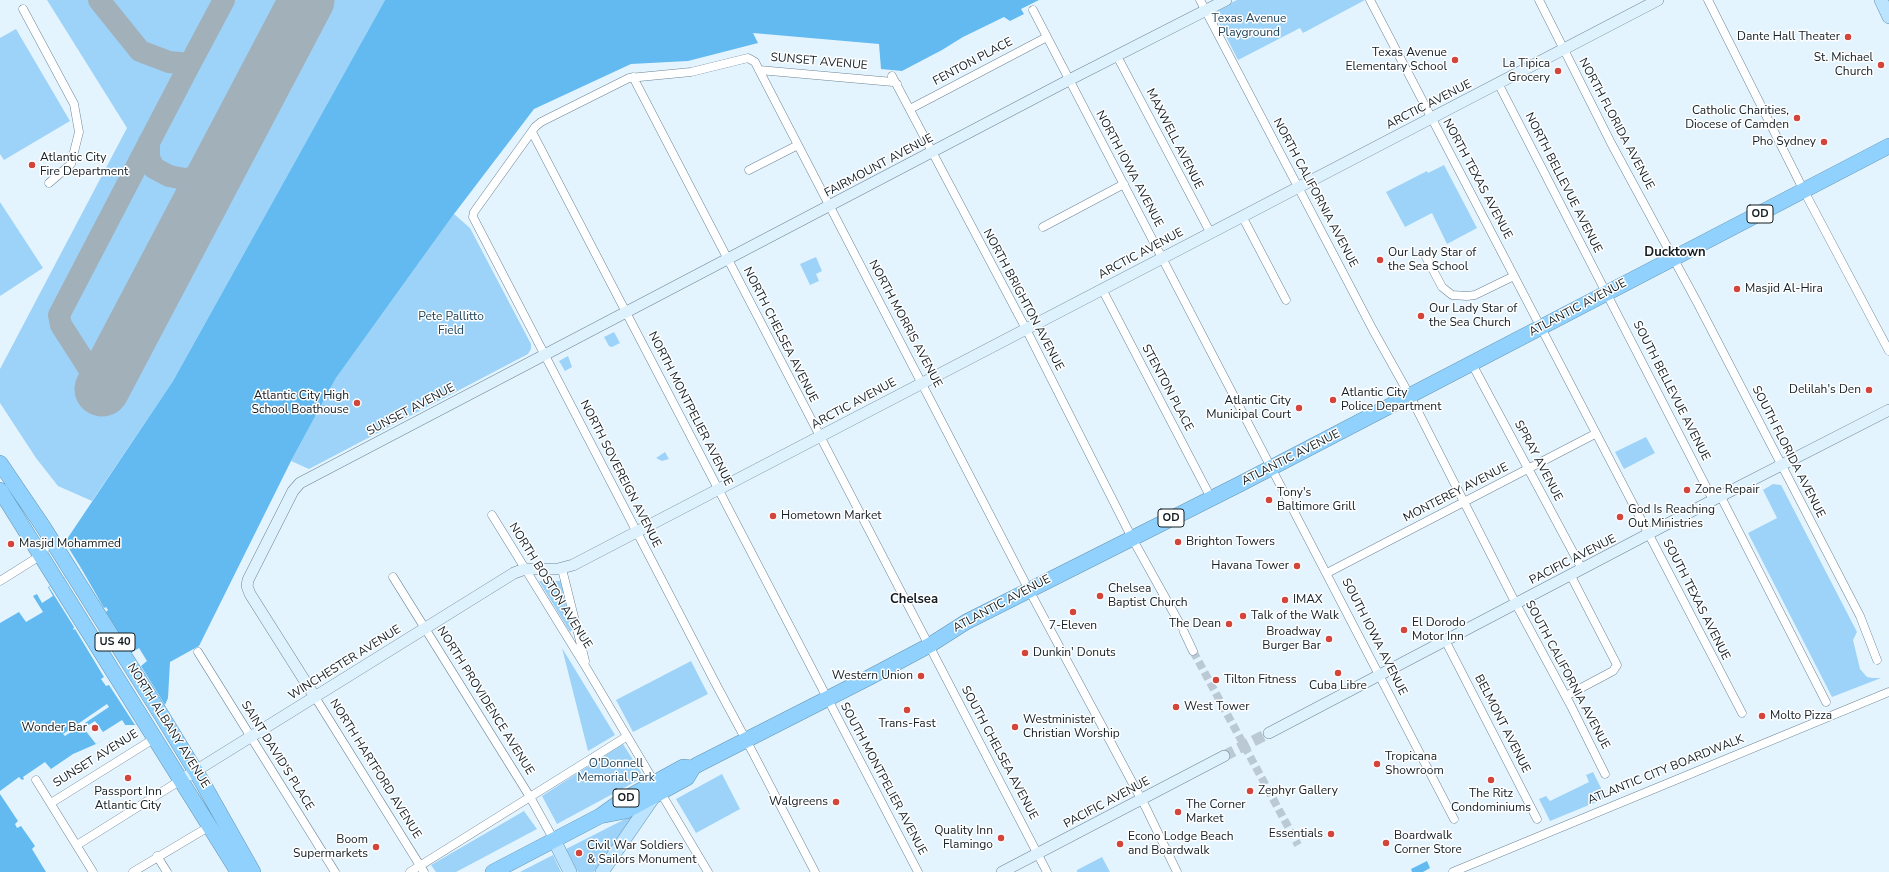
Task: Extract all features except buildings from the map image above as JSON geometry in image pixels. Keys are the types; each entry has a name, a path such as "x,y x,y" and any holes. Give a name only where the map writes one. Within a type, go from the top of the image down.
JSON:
{"highway":[{"name":"ATLANTIC AVENUE","path":"656,789 683,766 693,768 930,645 966,622 1410,396 1889,146"},
{"name":"NORTH ALBANY AVENUE","path":"0,463 52,541 159,709 253,872"},
{"name":"NORTH ALBANY AVENUE","path":"0,490 238,872"},
{"name":"OD","path":"493,872 600,816 621,801 656,789"}],"main road":[{"path":"1881,0 1889,17"},
{"name":"ATLANTIC AVENUE","path":"602,872 656,789"},
{"path":"554,840 570,872"}],"street":[{"name":"NORTH CALIFORNIA AVENUE","path":"1200,0 1410,396"},
{"name":"FAIRMOUNT AVENUE","path":"544,355 1069,80 1226,0"},
{"name":"NORTH TEXAS AVENUE","path":"1370,0 1540,328"},
{"name":"NORTH FLORIDA AVENUE","path":"1539,0 1673,258"},
{"name":"ARCTIC AVENUE","path":"636,532 1658,0"},
{"path":"1708,0 1804,191 1889,351"},
{"path":"23,9 74,104 79,132 71,164 49,183"},
{"name":"NORTH IOWA AVENUE","path":"1033,10 1271,467"},
{"name":"FENTON PLACE","path":"910,109 1047,36"},
{"name":"MAXWELL AVENUE","path":"1117,56 1210,232"},
{"name":"SUNSET AVENUE","path":"474,219 474,212 532,132 541,122 624,79 691,72 748,58 755,62 759,70 893,82 897,84"},
{"name":"NORTH MORRIS AVENUE","path":"759,70 1029,590 1141,800 1177,872"},
{"name":"NORTH BRIGHTON AVENUE","path":"892,76 1026,329 1132,538 1183,629 1193,651"},
{"name":"NORTH CHELSEA AVENUE","path":"633,77 930,645"},
{"name":"NORTH BELLEVUE AVENUE","path":"1498,83 1607,294"},
{"name":"NORTH MONTPELIER AVENUE","path":"532,132 827,698"},
{"path":"749,170 798,145"},
{"path":"1043,227 1124,184"},
{"path":"1242,216 1286,300"},
{"name":"NORTH SOVEREIGN AVENUE","path":"474,219 636,532 815,872"},
{"path":"1425,255 1442,287 1452,295 1475,295 1514,276"},
{"name":"SOUTH FLORIDA AVENUE","path":"1673,258 1860,616 1878,660"},
{"name":"STENTON PLACE","path":"1102,289 1211,498"},
{"name":"SOUTH BELLEVUE AVENUE","path":"1607,294 1826,702"},
{"name":"SOUTH TEXAS AVENUE","path":"1540,328 1742,713"},
{"name":"SUNSET AVENUE","path":"293,491 303,481 544,355"},
{"name":"SPRAY AVENUE","path":"1472,364 1582,569"},
{"name":"SOUTH CALIFORNIA AVENUE","path":"1410,396 1516,604 1566,696 1604,774"},
{"name":"PACIFIC AVENUE","path":"1269,733 1445,640 1571,576 1717,498 1889,410"},
{"name":"MONTEREY AVENUE","path":"1327,573 1595,434"},
{"name":"SOUTH IOWA AVENUE","path":"1271,467 1454,819"},
{"name":"NORTH HARTFORD AVENUE","path":"293,491 248,580 247,586 250,594 422,869"},
{"name":"NORTH BOSTON AVENUE","path":"492,516 587,669 656,789 708,872"},
{"name":"WINCHESTER AVENUE","path":"77,845 514,573 525,569 562,569 574,565 636,532"},
{"path":"0,581 40,554 52,541"},
{"name":"NORTH BOSTON AVENUE","path":"562,569 587,669"},
{"path":"1566,696 1613,671 1617,665 1571,576"},
{"name":"NORTH PROVIDENCE AVENUE","path":"393,577 530,797 554,840"},
{"name":"BELMONT AVENUE","path":"1445,640 1537,819"},
{"name":"SOUTH CHELSEA AVENUE","path":"930,645 1005,793 1010,797 1047,872"},
{"name":"SAINT DAVID'S PLACE","path":"198,652 335,872"},
{"name":"ATLANTIC CITY BOARDWALK","path":"1452,872 1889,692"},
{"name":"SOUTH MONTPELIER AVENUE","path":"827,698 918,872"},
{"path":"410,872 422,869 530,797 626,737"},
{"name":"SUNSET AVENUE","path":"51,803 155,738"},
{"name":"PACIFIC AVENUE","path":"1002,872 1224,756"},
{"path":"36,780 93,872"},
{"path":"133,872 157,856 210,826"},
{"path":"157,856 167,872"}],"green space":[{"path":"47,0 385,0 173,381 92,501 58,486 36,458 0,403 0,369 127,128"},
{"name":"Texas Avenue Playground","path":"1237,0 1365,0 1303,33 1300,28 1238,60 1214,13 1216,10"},
{"path":"16,29 70,121 4,160 0,154 0,38"},
{"path":"1444,165 1477,228 1447,244 1432,213 1405,227 1386,192 1427,171 1428,173"},
{"path":"0,202 43,268 0,296"},
{"name":"Pete Pallitto Field","path":"454,214 470,228 531,344 531,349 528,354 309,469 291,461 336,378"},
{"path":"816,257 822,271 816,274 819,281 810,285 800,264"},
{"path":"614,332 620,343 612,347 609,346 604,337"},
{"path":"568,356 572,367 565,371 559,361"},
{"path":"1646,437 1655,453 1624,469 1615,452"},
{"path":"665,452 669,459 662,461 656,458"},
{"path":"1773,484 1781,485 1857,632 1853,640 1860,669 1867,677 1881,678 1832,697 1748,533 1777,518 1763,490"},
{"path":"539,581 561,581 572,630 570,632"},
{"path":"562,648 615,735 588,751"},
{"path":"691,661 708,694 633,732 616,700"},
{"name":"O'Donnell Memorial Park","path":"623,744 644,777 557,824 542,796"},
{"path":"1593,772 1606,798 1550,821 1539,799 1546,796 1550,801 1589,782 1586,775"},
{"path":"722,774 740,809 696,833 676,799"},
{"path":"524,811 537,829 456,872 436,872 431,865"},
{"name":"O'Donnell Memorial Park","path":"631,816 632,817 594,872 578,872 566,849"},
{"path":"553,855 561,872 520,872"},
{"path":"1102,857 1110,872 1077,872 1077,870"}],"shaded area":[{"path":"385,0 1039,0 1021,9 1024,14 1010,21 1004,17 963,37 902,71 881,69 879,44 753,33 758,43 688,61 631,64 534,109 454,214 336,378 291,461 199,646 170,662 168,698 165,705 135,725 126,725 96,744 73,754 51,769 45,762 23,777 24,779 22,780 19,777 0,791 0,623 19,612 26,622 43,612 33,596 37,594 42,603 53,596 48,587 81,568 65,542 173,381"},
{"path":"0,794 18,821 15,824 17,828 21,826 35,846 32,849 46,872 0,872"},
{"path":"1427,861 1430,868 1423,872 1412,872 1411,869"}],"pier":[{"path":"81,568 104,608 106,607 108,610 106,612 131,653 139,648 147,661 141,666 165,705 135,725 109,685 106,686 101,679 104,677 75,629 73,630 74,627 49,587"},
{"path":"107,704 109,707 85,723 87,726 95,721 103,732 122,720 126,726 96,744 81,725 65,736 63,734"}],"taxiway":[{"path":"99,0 140,51 169,62 190,64 224,0"},
{"path":"102,389 61,325 59,315 190,64"},
{"path":"149,142 149,158 154,168 169,176 185,179 197,177 211,171 222,160"}],"runway":[{"path":"102,389 307,0"}],"tunnel":[{"path":"1193,651 1298,845"},
{"path":"1224,756 1269,733"}],"place":[{"name":"Dante Hall Theater","path":"1848,37"},
{"name":"Texas Avenue Elementary School","path":"1455,60"},
{"name":"St. Michael Church","path":"1881,65"},
{"name":"La Tipica Grocery","path":"1558,71"},
{"name":"Catholic Charities, Diocese of Camden","path":"1797,118"},
{"name":"Pho Sydney","path":"1824,142"},
{"name":"Atlantic City Fire Department","path":"32,165"},
{"name":"Our Lady Star of the Sea School","path":"1380,260"},
{"name":"Masjid Al-Hira","path":"1737,289"},
{"name":"Our Lady Star of the Sea Church","path":"1421,316"},
{"name":"Delilah's Den","path":"1869,390"},
{"name":"Atlantic City Police Department","path":"1333,400"},
{"name":"Atlantic City High School Boathouse","path":"357,403"},
{"name":"Atlantic City Municipal Court","path":"1299,408"},
{"name":"Zone Repair","path":"1687,490"},
{"name":"Tony's Baltimore Grill","path":"1269,500"},
{"name":"Hometown Market","path":"773,516"},
{"name":"God Is Reaching Out Ministries","path":"1620,517"},
{"name":"Brighton Towers","path":"1178,542"},
{"name":"Masjid Mohammed","path":"11,544"},
{"name":"Havana Tower","path":"1297,566"},
{"name":"Chelsea Baptist Church","path":"1100,596"},
{"name":"IMAX","path":"1285,600"},
{"name":"7-Eleven","path":"1073,612"},
{"name":"Talk of the Walk","path":"1243,616"},
{"name":"The Dean","path":"1229,624"},
{"name":"El Dorodo Motor Inn","path":"1404,630"},
{"name":"Broadway Burger Bar","path":"1329,639"},
{"name":"Dunkin' Donuts","path":"1025,653"},
{"name":"Cuba Libre","path":"1338,673"},
{"name":"Western Union","path":"921,676"},
{"name":"Tilton Fitness","path":"1216,680"},
{"name":"West Tower","path":"1176,707"},
{"name":"Trans-Fast","path":"907,710"},
{"name":"Molto Pizza","path":"1762,716"},
{"name":"Westminister Christian Worship","path":"1015,727"},
{"name":"Wonder Bar","path":"95,728"},
{"name":"Tropicana Showroom","path":"1377,764"},
{"name":"Passport Inn Atlantic City","path":"128,778"},
{"name":"The Ritz Condominiums","path":"1491,780"},
{"name":"Zephyr Gallery","path":"1250,791"},
{"name":"Walgreens","path":"836,802"},
{"name":"The Corner Market","path":"1178,812"},
{"name":"Essentials","path":"1331,834"},
{"name":"Quality Inn Flamingo","path":"1001,838"},
{"name":"Boardwalk Corner Store","path":"1386,843"},
{"name":"Econo Lodge Beach and Boardwalk","path":"1120,844"},
{"name":"Boom Supermarkets","path":"376,847"},
{"name":"Civil War Soldiers & Sailors Monument","path":"579,853"}],"district":[{"name":"Ducktown","path":"1675,253"},
{"name":"Chelsea","path":"914,600"}]}
